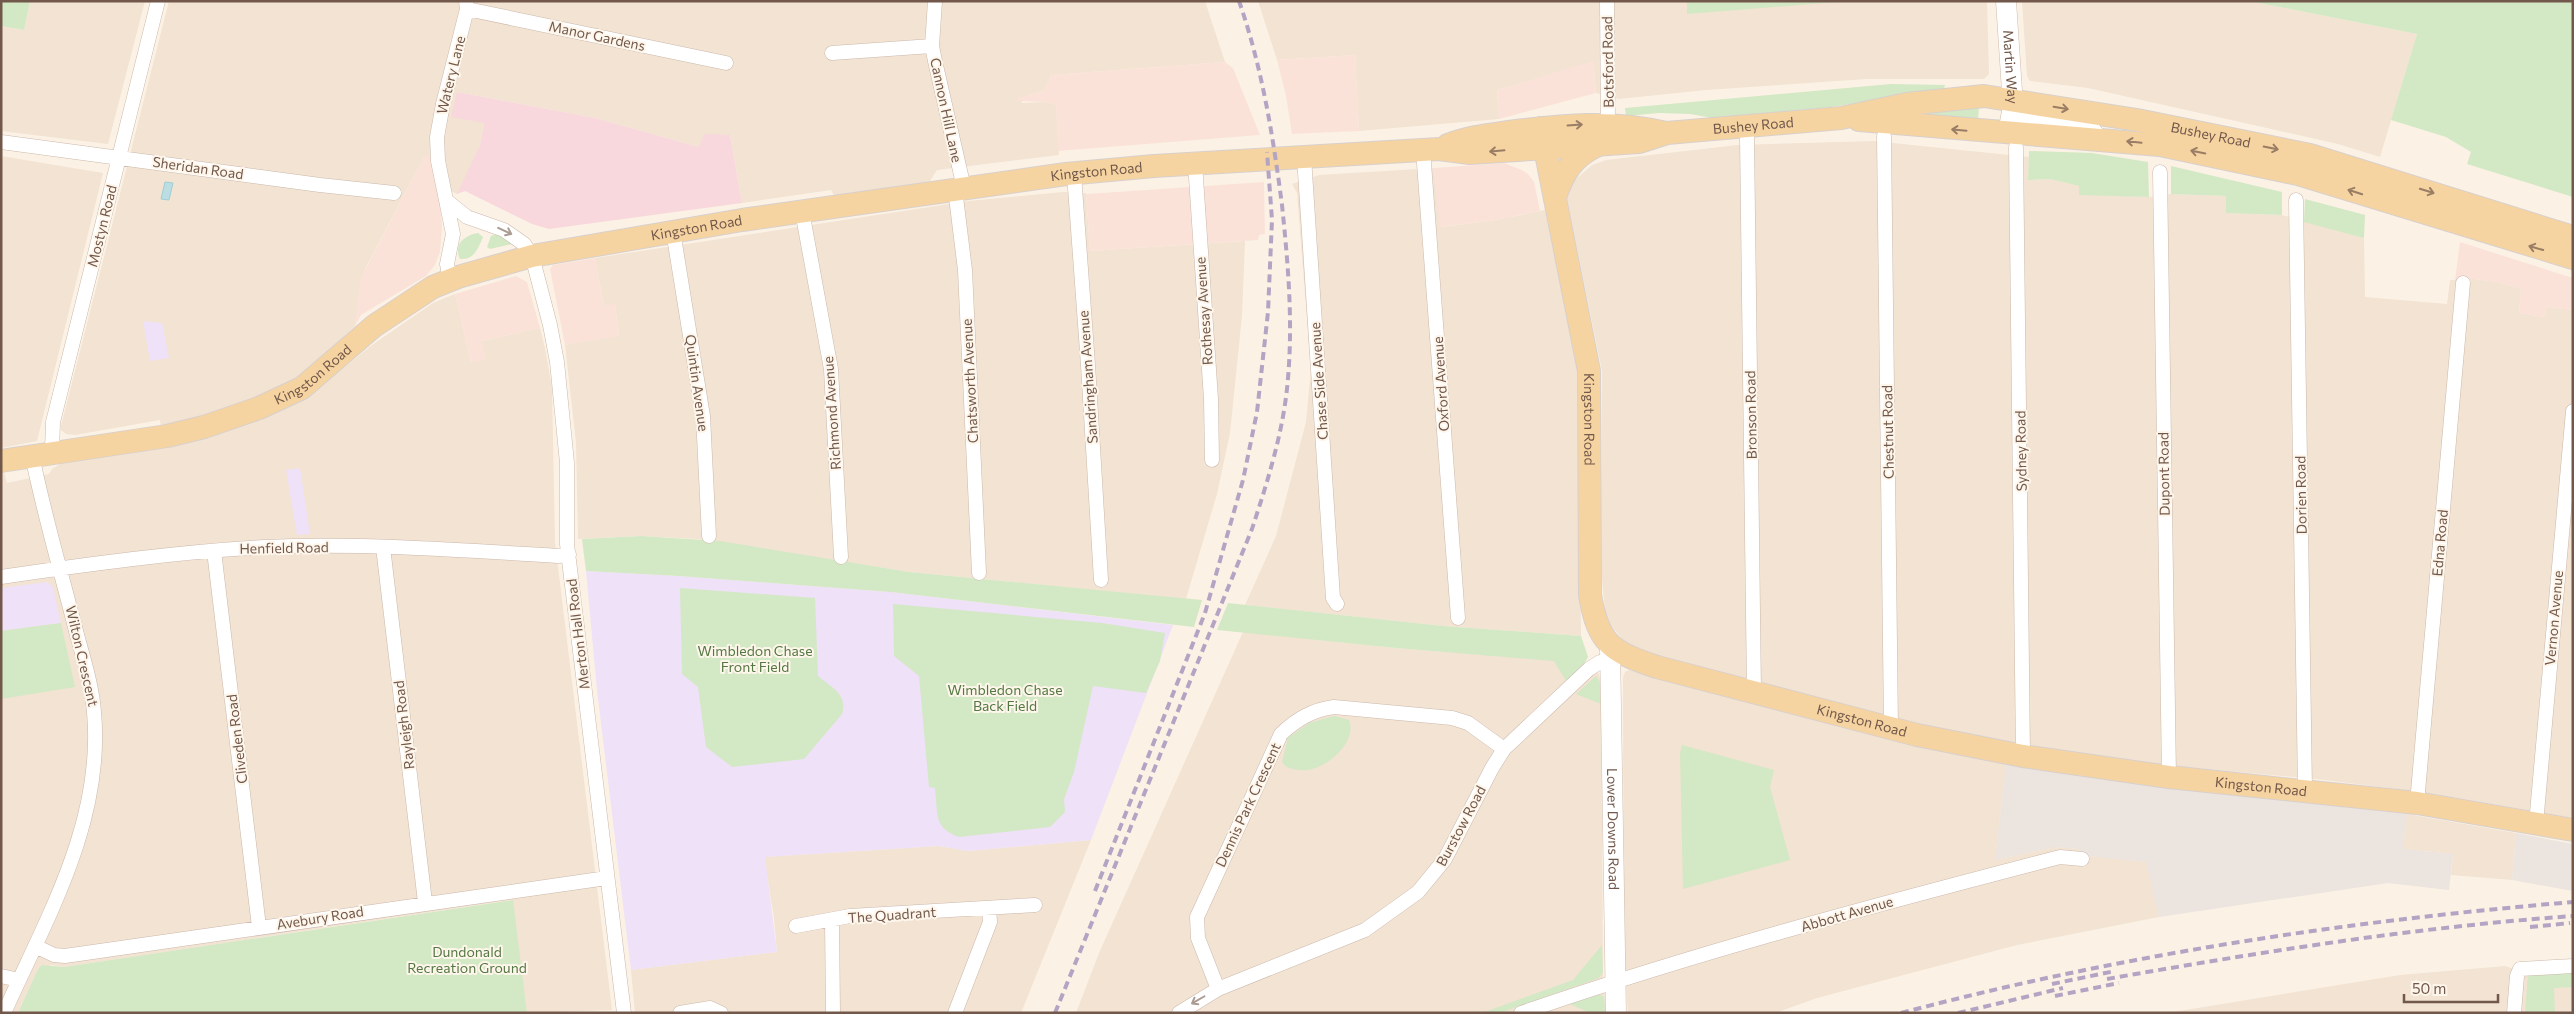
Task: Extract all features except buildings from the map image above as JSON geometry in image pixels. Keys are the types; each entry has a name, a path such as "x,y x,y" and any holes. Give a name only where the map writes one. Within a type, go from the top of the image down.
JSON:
{"main road":[{"name":"Bushey Road","path":"1543,137 1599,145 1639,142 1667,133 1841,118 1907,104 1984,96 2013,103 2137,120 2310,156 2573,236"},
{"name":"Bushey Road","path":"1841,118 2012,140 2108,140 2160,145 2298,174 2573,258"},
{"name":"Bushey Road","path":"1543,137 1608,123 1667,133"},
{"name":"Kingston Road","path":"1,460 168,436 233,418 282,399 319,374 374,326 412,300 450,280 532,256 802,211 1074,174 1195,163 1431,149 1466,138 1543,137 1589,371 1590,595 1595,622 1610,653 1891,729 2023,756 2169,777 2417,803 2573,830"},
{"name":"Kingston Road","path":"1555,198 1561,178 1570,162 1585,151 1599,145"}],"street":[{"name":"Mostyn Road","path":"42,453 53,422 158,1"},
{"name":"Cannon Hill Lane","path":"935,1 932,46 960,189"},
{"name":"Botsford Road","path":"1607,1 1608,123"},
{"name":"Martin Way","path":"2006,1 2013,103 2012,140"},
{"name":"Manor Gardens","path":"466,5 726,63"},
{"name":"Watery Lane","path":"453,234 447,201 441,182 436,148 443,104 466,5"},
{"path":"832,53 932,46"},
{"name":"Bushey Road","path":"2013,103 2024,115 2091,132 2108,140"},
{"name":"Chestnut Road","path":"1884,136 1891,729"},
{"name":"Bronson Road","path":"1747,137 1754,693"},
{"name":"Sydney Road","path":"2012,140 2023,756"},
{"name":"Sheridan Road","path":"1,142 320,185 394,193"},
{"name":"Oxford Avenue","path":"1431,149 1458,618"},
{"name":"Chase Side Avenue","path":"1304,157 1334,598 1337,604"},
{"name":"Rothesay Avenue","path":"1195,163 1211,399 1212,460"},
{"name":"Dupont Road","path":"2160,172 2169,777"},
{"name":"Sandringham Avenue","path":"1074,174 1101,580"},
{"name":"Chatsworth Avenue","path":"960,189 979,573"},
{"name":"Dorien Road","path":"2296,200 2305,790"},
{"path":"447,201 456,210 476,222 504,230 515,236 524,244 532,256"},
{"name":"Richmond Avenue","path":"802,211 831,369 841,557"},
{"path":"450,280 447,264 453,234 467,224 476,222"},
{"name":"Quintin Avenue","path":"673,231 703,416 709,536"},
{"name":"Merton Hall Road","path":"532,256 550,325 558,371 567,463 566,534 568,555 624,1013"},
{"name":"Edna Road","path":"2417,803 2463,283"},
{"name":"Vernon Avenue","path":"2536,824 2573,411"},
{"name":"Wilton Crescent","path":"4,1013 80,840 92,787 95,758 96,733 91,688 61,568 42,453"},
{"name":"Henfield Road","path":"1,576 214,551 268,547 383,547 568,555"},
{"name":"Rayleigh Road","path":"383,547 425,902"},
{"name":"Cliveden Road","path":"214,551 259,927"},
{"name":"Burstow Road","path":"1179,1013 1218,989 1358,934 1418,892 1445,860 1492,768 1504,749 1590,669 1610,653"},
{"name":"Lower Downs Road","path":"1610,653 1616,1013"},
{"name":"Dennis Park Crescent","path":"1218,989 1198,938 1197,917 1281,734 1293,723 1320,709 1334,707 1452,718 1468,723 1504,749"},
{"name":"Abbott Avenue","path":"1521,1013 1614,980 1974,879 2060,857 2082,859"},
{"name":"Avebury Road","path":"35,946 54,955 65,956 425,902 607,878"},
{"name":"The Quadrant","path":"796,926 832,920 1035,905"},
{"path":"955,1013 990,922 989,908"},
{"path":"832,920 833,1013"},
{"path":"2514,1013 2517,976 2520,969 2573,966"},
{"path":"1,976 19,980"},
{"path":"680,1013 710,1008 721,1013"}],"shaded area":[{"path":"30,1 145,1 108,144 1,131 1,26 24,30"},
{"path":"169,1 1205,1 1225,62 1051,75 1044,91 1028,95 1021,103 1047,102 1056,105 1059,155 937,170 930,181 923,185 835,197 831,190 742,203 730,135 699,147 595,118 457,92 484,122 480,145 466,178 457,194 449,190 424,157 365,269 355,326 299,377 274,392 208,416 161,427 160,420 75,435 66,434 61,430 61,426"},
{"path":"1258,1 1987,1 1989,74 1984,79 1867,79 1706,90 1619,99 1596,93 1593,62 1497,90 1499,119 1359,131 1355,55 1277,60"},
{"path":"2022,1 2249,1 2417,34 2380,157 2338,144 2088,88 2030,81 2027,76"},
{"path":"1355,55 1359,131 1292,134 1286,96 1277,60"},
{"path":"1593,61 1596,93 1499,119 1497,90"},
{"path":"1225,62 1233,68 1260,135 1058,151 1056,105 1047,102 1018,101 1017,98 1044,91 1051,75"},
{"path":"457,92 595,118 699,147 704,134 730,135 742,203 549,229 532,224 465,191 457,194 480,145 484,123 451,117"},
{"path":"1873,141 2029,157 2028,180 2050,179 2079,186 2079,194 2149,197 2171,194 2226,196 2227,213 2282,215 2364,238 2365,297 2447,304 2450,280 2473,279 2498,282 2521,289 2519,313 2544,317 2547,307 2573,310 2573,818 2429,793 2316,779 2174,766 2033,746 1902,721 1646,653 1623,640 1608,622 1605,611 1601,569 1602,371 1567,199 1570,190 1576,179 1592,165 1606,160 1738,145"},
{"path":"430,155 439,192 442,226 440,252 435,265 426,276 361,315 355,326 360,281 424,157"},
{"path":"1,156 103,173 37,441 1,448"},
{"path":"1504,163 1522,170 1534,182 1540,211 1496,220 1440,227 1434,168"},
{"path":"1434,168 1441,227 1496,220 1545,210 1577,365 1581,636 1443,626 1245,605 1276,536 1306,422 1311,369 1297,193 1292,184 1319,175"},
{"path":"1264,182 1265,234 1259,235 1258,240 1090,251 1086,194"},
{"path":"1063,192 1086,193 1090,251 1245,241 1242,316 1230,433 1217,494 1186,599 909,572 697,539 641,536 578,539 576,442 565,345 619,335 615,305 604,306 595,258 969,201"},
{"path":"2460,242 2573,278 2573,310 2547,307 2544,317 2519,313 2521,289 2498,282 2473,279 2455,280"},
{"path":"595,258 604,306 615,304 619,336 565,345 550,269 553,265"},
{"path":"516,276 527,282 540,328 482,341 486,360 471,363 455,294"},
{"path":"455,294 471,363 482,341 540,328 545,348 552,388 555,542 612,1010 527,1013 512,900 64,967 51,965 38,969 18,1013 1,1013 1,472 4,472 7,483 49,474 52,469 60,464 102,456 314,392 372,345 433,303"},
{"path":"143,321 162,323 169,358 150,361"},
{"path":"300,468 310,534 297,535 286,470"},
{"path":"586,571 891,592 1173,625 1091,840 968,851 939,846 765,857 777,952 631,970 597,690"},
{"path":"47,582 53,587 61,623 1,631 1,588"},
{"path":"1243,632 1396,648 1589,663 1599,674 1601,682 1603,972 1606,1013 1076,1013 1099,953"},
{"path":"1629,670 1912,745 2006,764 1995,860 2055,847 2080,849 2080,855 2147,862 2159,917 2017,945 1817,998 1775,1013 1628,1013 1624,955 1623,678 1625,672"},
{"path":"2006,764 2153,786 2407,814 2403,849 2453,854 2449,890 2388,883 2159,917 2146,862 2079,855 2079,849 2055,847 1995,860"},
{"path":"2407,814 2516,833 2512,880 2451,875 2453,854 2403,849"},
{"path":"2516,833 2573,844 2573,891 2512,880"},
{"path":"1091,840 1021,1013 635,1013 631,970 777,952 774,918 764,857 939,846 968,851"},
{"path":"2505,966 2528,973 2573,972 2573,1013 2167,1013 2400,975"}],"green space":[{"path":"1,1 30,1 24,30 1,26"},
{"path":"1687,1 1848,1 1687,14"},
{"path":"2249,1 2573,1 2573,197 2467,164 2471,152 2446,137 2391,120 2417,34"},
{"path":"1891,84 1945,85 1944,89 1831,107 1713,118 1690,114 1659,113 1626,116 1625,108"},
{"path":"1979,106 1978,122 1900,111"},
{"path":"2029,151 2092,153 2148,162 2149,197 2079,195 2079,186 2050,179 2028,180"},
{"path":"2171,166 2282,192 2282,215 2226,213 2226,196 2171,194"},
{"path":"2305,199 2365,215 2364,238 2304,222"},
{"path":"478,233 483,237 475,253 469,258 460,259 458,254 459,245 465,238"},
{"path":"497,234 512,242 512,244 490,249 487,247 491,236"},
{"path":"641,536 720,541 909,572 1202,600 1194,627 891,592 586,571 582,539"},
{"name":"Wimbledon Chase Front Field","path":"680,588 815,598 818,676 838,692 843,701 843,707 842,714 804,759 732,767 706,747 698,687 682,674"},
{"path":"1228,603 1443,626 1581,636 1588,657 1584,664 1566,681 1554,661 1396,648 1217,630"},
{"name":"Wimbledon Chase Back Field","path":"893,604 1102,623 1165,633 1160,661 1146,693 1093,686 1074,772 1064,799 1065,812 1050,827 959,837 945,829 941,824 937,812 935,788 929,787 919,676 894,656"},
{"path":"61,623 75,687 1,699 1,631"},
{"path":"1596,676 1600,682 1601,704 1576,694"},
{"path":"1334,716 1349,720 1351,728 1345,745 1338,753 1331,760 1314,768 1296,770 1286,767 1282,762 1288,738 1309,723"},
{"path":"1682,745 1774,770 1770,787 1790,860 1683,889 1680,753"},
{"name":"Dundonald Recreation Ground","path":"513,900 527,1013 18,1013 38,969 42,965 64,967"},
{"path":"1602,945 1603,972 1599,978 1500,1013 1482,1013 1573,980"},
{"path":"2573,973 2573,987 2554,988 2555,1013 2525,1013 2528,974"},
{"path":"1597,993 1604,997 1605,1013 1590,1013 1570,1004"}],"water":[{"path":"165,182 173,183 169,200 161,199"}],"railway":[{"path":"1055,1013 1252,529 1283,417 1288,378 1290,313 1282,205 1266,102 1254,51 1239,1"},
{"path":"1095,891 1205,613 1243,480 1257,412 1268,312 1272,220 1267,152"},
{"path":"1901,1013 1983,992 2066,974 2234,943 2403,919 2573,902"},
{"path":"2107,979 2223,959 2398,934 2573,916"},
{"path":"2530,927 2570,923"},
{"path":"2052,984 2115,971"},
{"path":"2055,996 2119,983"},
{"path":"1958,1013 2063,988"}]}
